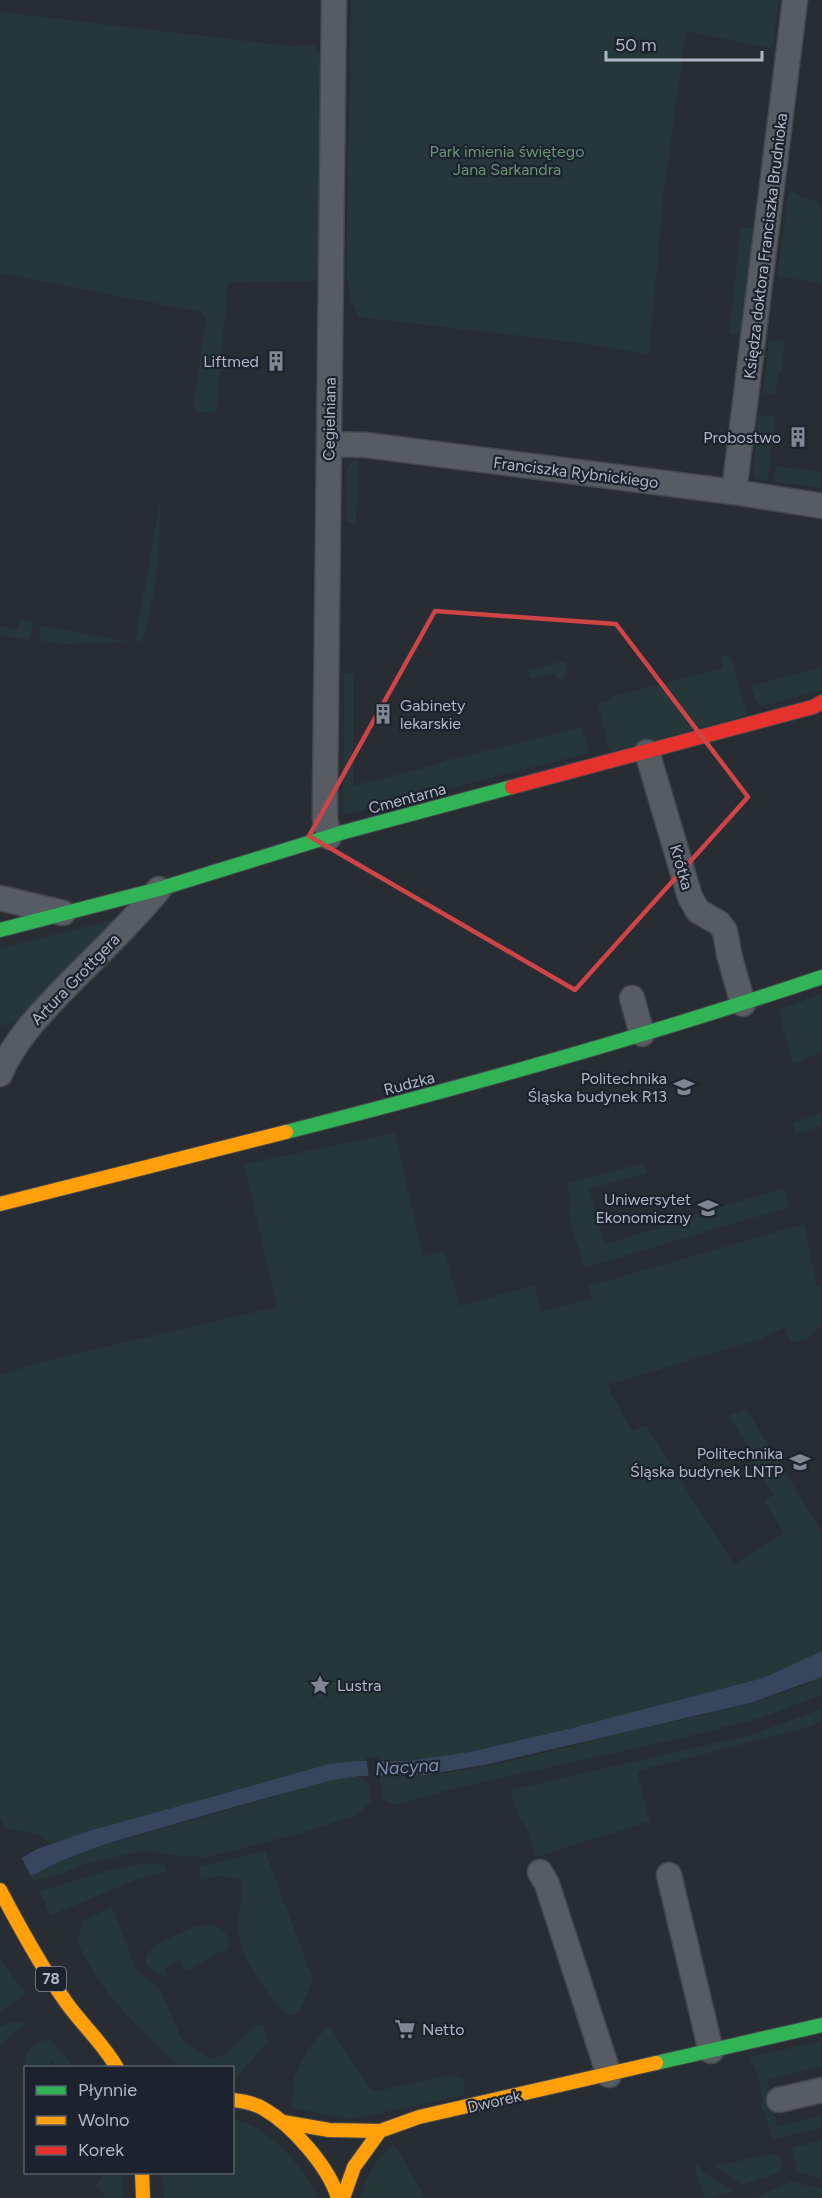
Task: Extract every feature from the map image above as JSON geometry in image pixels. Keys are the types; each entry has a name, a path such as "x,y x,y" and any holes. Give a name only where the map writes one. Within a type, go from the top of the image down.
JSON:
{"street":[{"name":"Cegielniana","path":"329,837 325,819 325,796 334,0"},
{"name":"Księdza doktora Franciszka Brudnioka","path":"734,492 795,0"},
{"name":"Franciszka Rybnickiego","path":"329,444 366,445 734,492 822,506"},
{"name":"Cmentarna","path":"0,930 159,889 329,837 813,707 822,702"},
{"name":"Krótka","path":"647,752 690,897 698,911 718,923 725,931 743,1004"},
{"name":"Artura Grottgera","path":"0,1074 6,1060 34,1020 139,913 159,889"},
{"path":"0,898 65,914"},
{"name":"Rudzka","path":"0,1204 360,1113 642,1034 743,1004 822,977"},
{"path":"632,998 642,1034"},
{"path":"540,1872 547,1884 609,2076"},
{"path":"669,1875 711,2050"},
{"name":"78","path":"0,1890 21,1931 67,2002 119,2062"},
{"name":"Dworek","path":"283,2122 320,2130 380,2131 419,2117 609,2076 822,2025"},
{"path":"779,2100 822,2090"},
{"path":"234,2100 258,2105 283,2122 325,2168 338,2198"},
{"path":"343,2198 354,2167 380,2131"},
{"path":"142,2174 143,2198"}],"highlighted area":[{"path":"435,611 616,624 748,797 575,990 309,836"}],"green space":[{"name":"Park imienia świętego Jana Sarkandra","path":"351,0 778,0 773,49 686,31 663,198 649,355 589,344 358,317 351,301 346,276"},
{"path":"0,12 289,46 314,45 324,64 321,281 228,282 216,413 198,412 193,407 206,320 200,312 0,273"},
{"path":"789,190 816,201 822,210 822,284 777,276"},
{"path":"741,227 755,228 742,334 729,333"},
{"path":"785,340 782,372 778,372 776,395 763,393 769,341"},
{"path":"758,415 776,416 767,481 756,480 753,475"},
{"path":"358,459 356,524 347,521 347,471 350,463"},
{"path":"777,466 822,472 822,488 774,482"},
{"path":"160,502 154,589 142,641 135,641"},
{"path":"20,620 34,622 30,640 0,635 0,626 18,630"},
{"path":"41,626 130,642 61,644 39,640"},
{"path":"727,655 732,660 747,715 610,752 598,704 609,701 611,697 723,668 720,657"},
{"path":"565,661 567,670 564,678 557,680 555,673 530,679 528,670"},
{"path":"822,667 822,690 759,707 750,686"},
{"path":"336,670 340,670 339,811 337,809"},
{"path":"353,673 353,786 582,727 589,753 343,815 344,674"},
{"path":"129,916 22,1020 0,1026 0,948"},
{"path":"822,994 822,1052 793,1064 778,1010"},
{"path":"822,1113 822,1126 796,1134 793,1123"},
{"path":"395,1133 423,1256 444,1252 460,1306 534,1285 541,1312 592,1298 589,1286 804,1224 817,1287 822,1286 822,1326 806,1339 791,1343 785,1327 760,1339 607,1385 632,1431 646,1425 734,1565 784,1533 764,1501 773,1495 750,1459 758,1460 728,1416 746,1409 822,1532 822,1651 763,1678 604,1720 442,1757 409,1761 385,1760 329,1764 50,1844 38,1834 5,1828 0,1818 0,1375 40,1362 277,1307 244,1164"},
{"path":"644,1163 647,1173 589,1189 605,1244 662,1227 662,1224 784,1188 789,1207 584,1268 568,1214 572,1201 567,1183"},
{"path":"822,1677 822,1695 760,1718 686,1737 452,1789 396,1805 382,1799 380,1776 440,1773 503,1763 750,1703"},
{"path":"822,1709 822,1721 803,1729 637,1771 650,1821 536,1857 526,1826 520,1820 510,1790 750,1735"},
{"path":"359,1776 369,1784 371,1801 357,1815 301,1833 207,1857 143,1851 88,1863 61,1874 34,1881 31,1876 57,1861 95,1848 333,1780"},
{"path":"265,1851 313,1979 298,2014 288,2015 280,2008 263,1987 243,1950 238,1927 241,1880 220,1876 201,1880 199,1867"},
{"path":"145,1863 164,1865 167,1871 138,1879 51,1915 39,1891 111,1870"},
{"path":"112,1907 136,1969 160,1990 183,2042 211,2059 225,2054 256,2025 263,2025 269,2041 234,2080 234,2066 178,2066 127,2016 91,1969 77,1941 84,1920"},
{"path":"207,1924 225,1933 229,1940 228,1950 186,1971 179,1960 165,1969 169,1977 151,1970 146,1957 155,1946 180,1933"},
{"path":"0,1959 26,1994 0,2011"},
{"path":"13,2022 27,2024 0,2046 0,2026"},
{"path":"329,2025 369,2088 377,2091 450,2075 463,2078 465,2095 352,2119 295,2109 291,2106 294,2078 307,2050"},
{"path":"50,2039 73,2066 57,2066 52,2061 47,2066 25,2066 28,2051 39,2042"},
{"path":"822,2041 822,2066 767,2080 777,2127 822,2115 822,2128 773,2139 760,2102 763,2101 757,2073 749,2057"},
{"path":"234,2120 258,2129 283,2149 304,2174 317,2198 164,2198 163,2174 234,2174"},
{"path":"822,2140 822,2178 797,2172 792,2148"},
{"path":"392,2145 397,2148 425,2198 361,2198 365,2182 372,2169"},
{"path":"772,2154 777,2155 781,2160 781,2170 743,2185 714,2166"},
{"path":"699,2165 702,2172 734,2191 712,2198 704,2198 694,2166"},
{"path":"102,2174 123,2174 123,2198 108,2198 96,2186"},
{"path":"791,2182 822,2188 822,2198 754,2198"}],"water":[{"name":"Nacyna","path":"822,1651 822,1677 750,1703 489,1764 425,1775 359,1776 333,1780 104,1845 51,1866 17,1885 5,1868 37,1849 89,1831 329,1764 357,1761 409,1761 470,1752 763,1678"}],"pier":[{"path":"366,1757 378,1757 380,1779 369,1779"},
{"path":"20,1855 32,1878 0,1902 0,1868"}],"traffic: fast":[{"path":"0,930 159,889 344,832 512,787"},
{"path":"286,1132 556,1060 822,977"},
{"path":"656,2063 822,2025"}],"traffic: slow":[{"path":"0,1204 286,1132"},
{"path":"0,1890 57,1989 116,2066"},
{"path":"283,2122 329,2130 380,2131 419,2117 656,2063"},
{"path":"234,2100 260,2107 286,2125 318,2160 327,2173 338,2198"},
{"path":"343,2198 354,2167 380,2131"},
{"path":"142,2174 143,2198"}],"traffic: jam":[{"path":"512,787 813,707 822,702"}],"place":[{"name":"Liftmed","path":"276,361"},
{"name":"Probostwo","path":"798,437"},
{"name":"Gabinety lekarskie","path":"383,714"},
{"name":"Politechnika Śląska budynek R13","path":"684,1087"},
{"name":"Uniwersytet Ekonomiczny","path":"708,1208"},
{"name":"Politechnika Śląska budynek LNTP","path":"800,1462"},
{"name":"Lustra","path":"320,1685"},
{"name":"Netto","path":"405,2029"}]}
